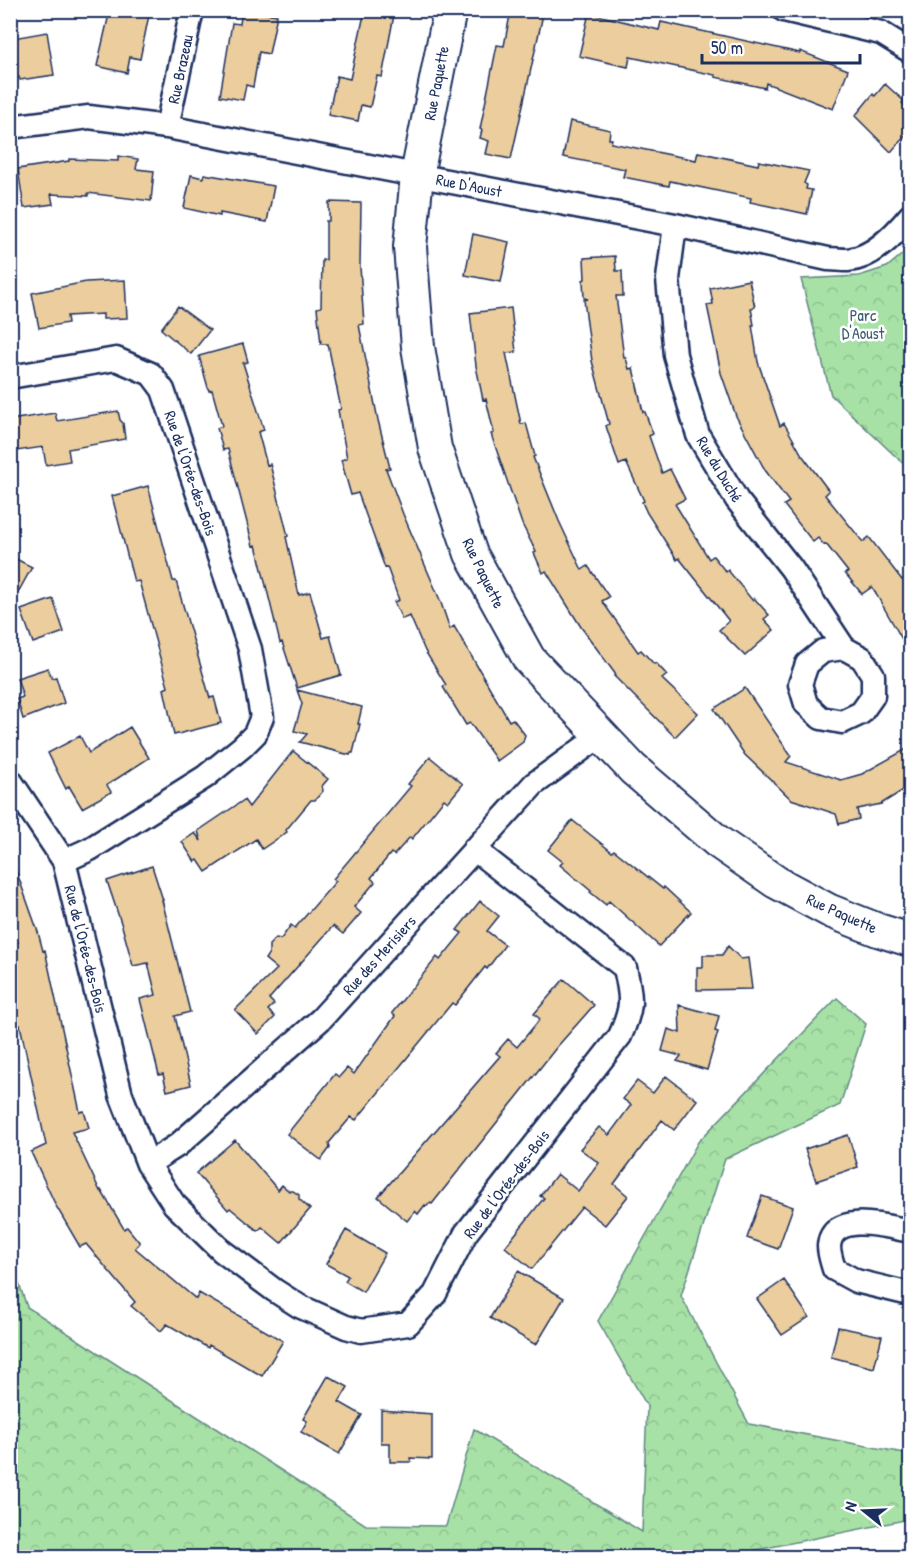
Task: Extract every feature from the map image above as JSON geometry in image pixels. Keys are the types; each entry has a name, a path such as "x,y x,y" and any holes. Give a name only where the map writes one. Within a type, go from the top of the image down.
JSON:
{"street":[{"name":"Rue Brazeau","path":"167,127 192,10"},
{"name":"Rue Paquette","path":"450,10 417,175 410,248 418,347 435,448 471,554 529,659 633,769 718,842 776,882 830,911 910,940"},
{"path":"784,10 881,33 910,51"},
{"name":"Rue D'Aoust","path":"10,127 89,117 167,127 675,225 828,259 850,260 873,250 896,234 910,216"},
{"name":"Rue du Duché","path":"675,225 668,279 675,355 698,435 737,500 791,568 844,648"},
{"name":"Rue de l'Orée-des-Bois","path":"10,377 116,359 151,374 163,390 250,649 262,717 255,734 205,777 90,849 64,861"},
{"name":"Rue des Merisiers","path":"148,1164 178,1145 321,1019 534,784 600,736"},
{"name":"Rue de l'Orée-des-Bois","path":"10,780 64,861 121,1095 148,1164 174,1204 222,1251 291,1301 346,1327 361,1331 408,1324 435,1294 466,1233 620,1036 630,1014 632,995 625,969 474,849"},
{"path":"910,1231 865,1222 854,1224 843,1227 832,1236 829,1248 834,1269 856,1281 910,1294"}],"green space":[{"name":"Parc D'Aoust","path":"910,248 910,470 831,395 801,279 859,276 887,267"},
{"path":"837,998 866,1024 840,1105 725,1159 681,1296 749,1424 910,1454 910,1519 716,1558 11,1557 11,1260 27,1307 366,1525 446,1526 474,1429 642,1532 647,1406 598,1321 698,1142"}],"building":[{"path":"110,10 150,10 140,59 130,57 127,73 97,66"},
{"path":"242,10 277,15 269,54 259,52 253,87 246,85 243,100 220,96 232,23 240,24"},
{"path":"365,10 395,10 382,77 377,76 370,107 361,105 358,121 328,115 337,76 350,79"},
{"path":"511,10 544,10 511,159 486,154 489,141 480,138 482,130 480,129 497,45 504,46"},
{"path":"589,13 659,30 661,22 800,53 800,51 848,70 833,109 766,83 765,88 630,57 628,67 579,56"},
{"path":"47,32 54,75 20,80 19,77 10,78 10,44 14,44 13,38"},
{"path":"885,84 904,101 902,103 910,111 910,130 891,152 855,116 873,94 875,96"},
{"path":"570,121 610,130 611,143 696,160 698,152 758,165 759,161 809,171 804,183 807,185 806,189 812,190 807,214 750,202 751,198 670,181 669,186 623,177 625,169 563,157"},
{"path":"118,156 138,159 136,169 154,171 151,201 88,193 88,196 51,194 53,204 24,208 18,169 69,161 69,159 118,161"},
{"path":"204,174 274,186 267,222 220,213 220,216 184,208 191,175 203,178"},
{"path":"329,202 361,203 360,267 364,324 359,325 390,468 386,469 450,629 454,626 509,721 513,719 525,735 523,742 497,761 470,723 466,725 443,687 446,685 425,651 410,616 402,619 394,602 399,600 358,493 351,495 341,460 347,458 338,410 341,409 328,344 321,344 317,308 321,307 322,260 326,260 326,221 329,221"},
{"path":"473,234 509,242 501,282 465,275"},
{"path":"615,256 616,271 622,271 623,296 616,296 624,358 626,358 629,369 633,368 643,412 645,412 653,434 649,436 662,473 670,469 685,499 675,504 709,559 713,556 726,572 728,570 752,600 754,598 769,615 764,619 774,630 745,656 719,630 729,621 679,558 677,560 647,513 626,462 619,465 606,426 609,424 592,361 584,300 588,299 584,298 584,258"},
{"path":"125,280 127,318 103,319 103,314 67,316 68,323 39,328 32,293 86,282"},
{"path":"749,280 755,307 751,308 758,362 780,426 784,423 802,455 829,491 825,495 863,542 869,537 902,580 910,575 910,653 872,587 862,594 826,544 824,545 818,538 813,542 784,505 789,502 765,470 736,416 721,373 707,305 713,304 710,288"},
{"path":"178,306 210,330 191,354 161,329"},
{"path":"511,308 516,352 506,353 521,424 526,423 535,456 533,457 582,570 588,566 609,597 602,601 638,652 641,650 654,664 656,663 667,675 662,679 698,713 675,737 614,676 616,675 581,627 546,571 543,573 534,553 536,552 522,524 491,434 494,433 486,399 483,400 476,366 470,313"},
{"path":"243,344 248,362 243,363 264,430 258,432 267,465 270,464 288,536 286,537 299,595 310,592 323,638 330,636 341,675 297,688 282,642 280,643 256,545 253,546 228,449 223,450 217,428 222,426 199,356"},
{"path":"118,411 123,423 125,439 68,449 70,461 46,465 43,447 10,452 10,420 55,413 57,421"},
{"path":"148,486 173,581 176,581 210,698 214,697 221,723 174,735 164,689 168,687 139,581 134,582 112,496"},
{"path":"10,556 32,567 10,607"},
{"path":"53,599 64,632 33,643 21,610"},
{"path":"48,668 52,678 56,677 64,703 23,719 17,699 23,697 17,678"},
{"path":"745,688 791,756 786,762 841,780 862,774 910,747 910,786 881,804 857,809 859,819 839,824 836,814 791,799 745,755 714,709"},
{"path":"297,690 362,707 353,753 350,755 300,742 307,734 294,731 302,704"},
{"path":"130,727 149,758 107,785 111,792 82,808 69,786 66,789 48,753 80,736 89,753"},
{"path":"293,751 328,779 322,786 323,791 315,800 311,800 286,830 287,832 262,849 256,839 206,872 198,860 195,862 182,842 195,833 201,841 198,831 244,800 249,807"},
{"path":"430,757 463,784 448,802 444,799 412,839 410,837 394,855 391,853 371,878 375,882 354,907 361,913 343,934 333,926 269,999 274,1004 268,1010 275,1017 258,1034 235,1010 277,969 265,959 269,953 269,945 276,938 281,939 291,925 295,928 336,881 333,879 411,786 408,784"},
{"path":"572,820 612,852 614,850 663,889 664,887 691,912 659,946 609,901 606,905 590,892 560,865 563,862 548,850"},
{"path":"10,862 13,862 43,951 45,950 80,1112 84,1111 89,1128 72,1132 100,1191 124,1229 127,1227 140,1243 135,1248 196,1299 199,1293 283,1341 262,1376 167,1324 161,1331 131,1306 135,1302 86,1244 80,1247 56,1206 31,1152 46,1145 20,1025 16,1026 10,1004 10,944 18,942 10,924"},
{"path":"152,866 163,900 190,1012 175,1016 191,1085 167,1091 163,1074 159,1075 140,999 156,995 148,963 133,966 107,881"},
{"path":"480,901 499,916 487,931 505,945 455,1005 452,1003 356,1120 351,1117 329,1143 330,1148 321,1160 287,1134 335,1074 339,1077 347,1068 354,1074 395,1016 392,1013 437,957 440,960 462,933 457,930"},
{"path":"728,946 741,959 748,958 752,989 697,990 697,967 703,967 703,955 722,955"},
{"path":"564,979 594,1005 556,1048 432,1204 425,1205 418,1214 415,1211 407,1221 378,1197 500,1056 496,1053 508,1039 517,1047 540,1019 534,1014"},
{"path":"679,1005 719,1016 715,1031 718,1032 707,1070 677,1061 681,1056 662,1051 668,1029 680,1033"},
{"path":"666,1076 697,1100 674,1130 662,1120 614,1184 628,1196 605,1225 582,1207 532,1269 505,1247 544,1198 540,1196 557,1174 578,1191 599,1163 580,1149 599,1127 609,1135 631,1105 623,1099 637,1081 653,1093"},
{"path":"848,1135 858,1167 816,1181 805,1149"},
{"path":"235,1140 278,1190 282,1185 289,1191 293,1191 310,1209 281,1243 262,1227 258,1231 230,1208 228,1210 196,1173"},
{"path":"762,1196 793,1207 778,1249 747,1238"},
{"path":"346,1230 385,1253 363,1292 345,1281 348,1276 326,1264"},
{"path":"518,1271 564,1298 536,1345 490,1318"},
{"path":"784,1280 809,1317 782,1335 757,1299"},
{"path":"838,1327 882,1336 874,1368 831,1357"},
{"path":"328,1376 348,1387 339,1402 362,1415 339,1454 301,1432 307,1421 303,1419"},
{"path":"381,1410 432,1414 432,1459 410,1458 411,1462 390,1462 390,1443 381,1443"}]}
